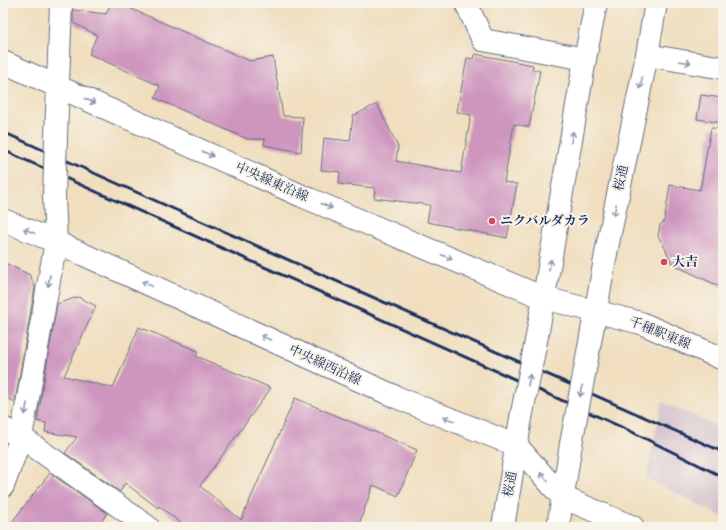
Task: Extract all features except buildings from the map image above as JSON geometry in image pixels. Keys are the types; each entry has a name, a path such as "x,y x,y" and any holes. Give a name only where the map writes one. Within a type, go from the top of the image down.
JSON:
{"street":[{"path":"3,486 12,433 56,242 54,196 61,3"},
{"path":"466,3 483,40 585,59"},
{"path":"544,298 596,3"},
{"name":"桜通","path":"562,497 608,243 647,55 656,3"},
{"path":"647,55 723,68"},
{"name":"中央線東沿線","path":"3,62 302,196 544,298 596,311"},
{"name":"中央線西沿線","path":"3,220 56,242 396,397 517,446 562,497 633,527"},
{"name":"桜通","path":"503,527 521,418 544,298"},
{"name":"千種駅東線","path":"596,311 641,323 723,359"},
{"path":"12,433 148,527"},
{"path":"558,527 562,497"}],"shaded area":[{"path":"662,402 723,429 723,517 646,478"}],"railway":[{"path":"3,132 723,452"},
{"path":"3,150 628,430 723,477"}],"place":[{"name":"ニクバルダカラ","path":"492,221"},
{"name":"大吉","path":"664,262"}]}
